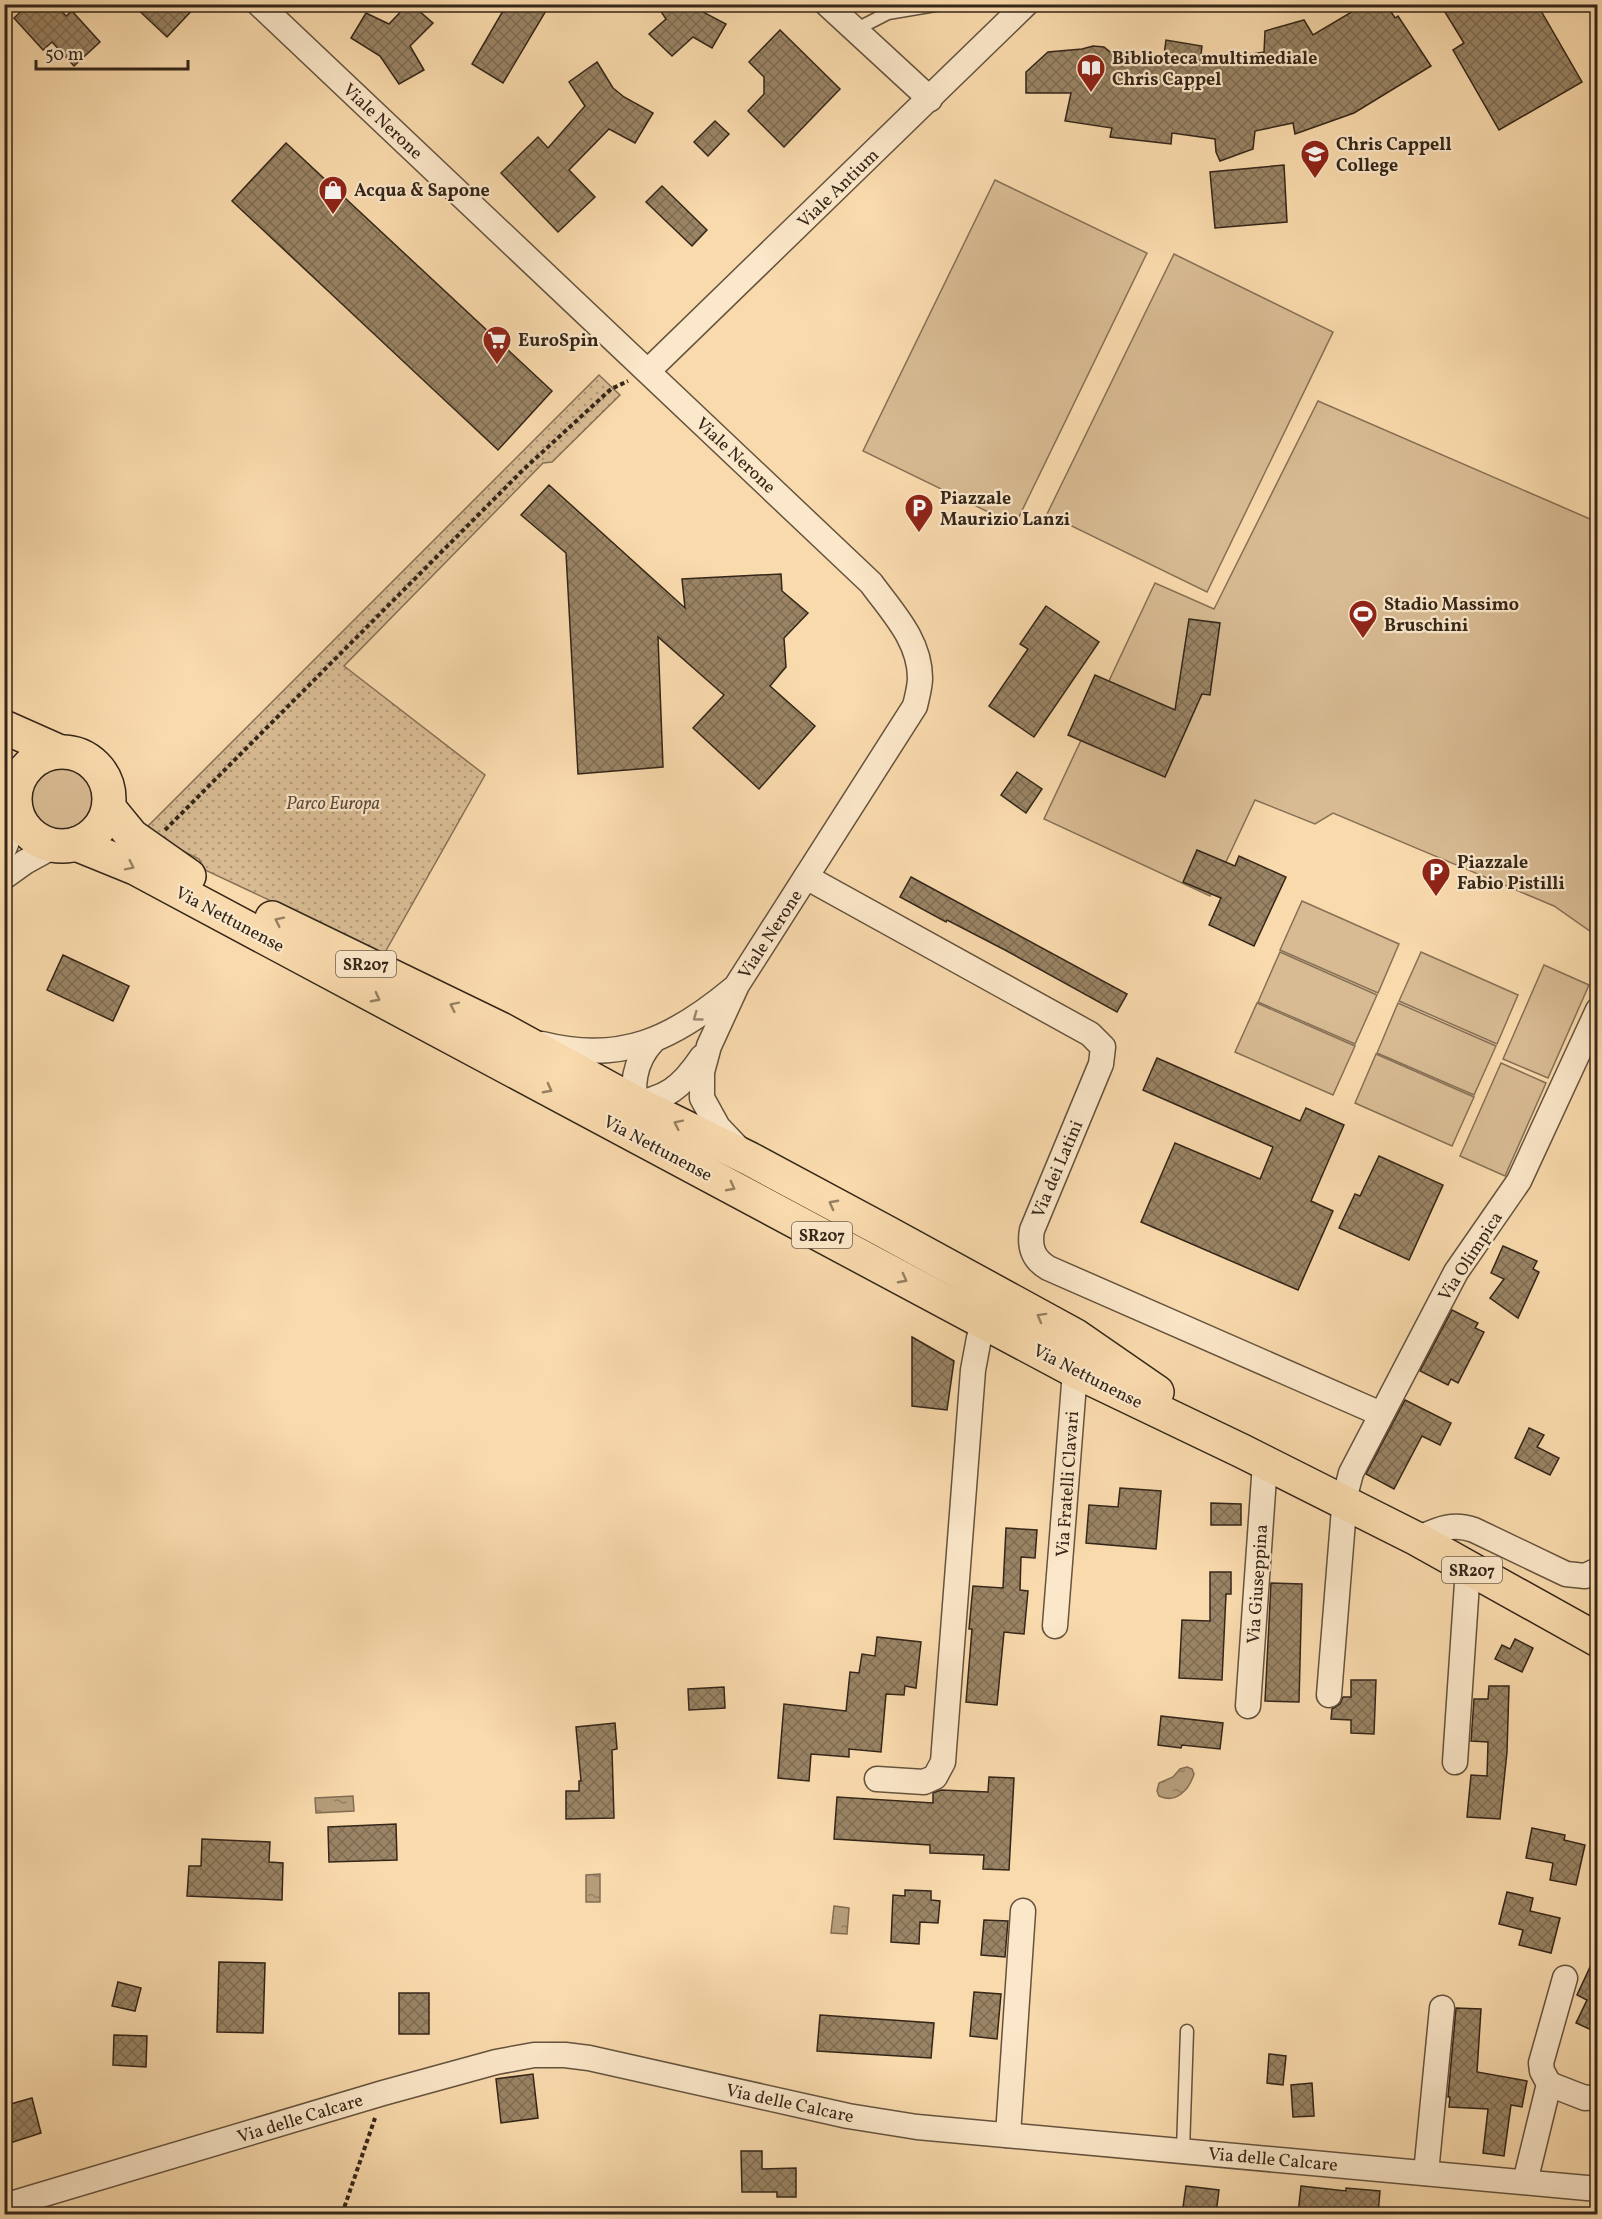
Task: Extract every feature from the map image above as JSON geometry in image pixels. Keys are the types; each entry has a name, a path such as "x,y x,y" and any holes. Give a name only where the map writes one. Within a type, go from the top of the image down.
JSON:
{"main road":[{"path":"4,727 58,752"},
{"path":"4,741 16,761 18,800"},
{"path":"18,800 23,772 32,762 44,755 72,752 98,767 105,779 109,794 109,808 97,831 87,839 66,845"},
{"name":"Via Nettunense","path":"18,800 24,826 44,842 66,845 135,868 661,1149 989,1307 1081,1357 1253,1457 1417,1539 1598,1640"},
{"name":"Via Nettunense","path":"109,808 120,824 147,848 216,891 501,1029 636,1103 750,1159 989,1307"}],"street":[{"name":"Viale Nerone","path":"260,4 872,583 908,633 917,655 920,679 915,706 737,986 709,1046 693,1071 673,1091 655,1099 585,1109"},
{"path":"827,4 930,99"},
{"name":"Viale Antium","path":"648,371 1026,4"},
{"path":"4,849 18,800"},
{"path":"4,877 25,862 66,845"},
{"name":"Via dei Latini","path":"806,877 1090,1034 1103,1047 1101,1064 1032,1230 1030,1244 1039,1262 1048,1268 1381,1414"},
{"name":"Viale Nerone","path":"501,1029 543,1044 579,1051 633,1046 653,1041 690,1023 737,986"},
{"name":"Via Olimpica","path":"1329,1695 1345,1503 1351,1473 1456,1272 1509,1198 1523,1174 1598,1010"},
{"path":"653,1041 645,1049 634,1076 636,1103 645,1129 661,1149"},
{"name":"Viale Nerone","path":"709,1046 702,1072 702,1098 718,1127 750,1159"},
{"path":"877,1779 924,1782 935,1777 943,1762 973,1370 989,1307"},
{"name":"Via Fratelli Clavari","path":"1055,1626 1081,1357"},
{"name":"Via Giuseppina","path":"1248,1706 1253,1457"},
{"path":"1417,1539 1442,1528 1462,1527 1474,1530 1566,1574 1585,1576 1598,1570"},
{"path":"1455,1762 1468,1568"},
{"path":"1008,2135 1023,1911"},
{"path":"1565,1978 1541,2063 1542,2071 1550,2084 1585,2098 1598,2097"},
{"path":"1426,2173 1442,2008"},
{"name":"Via delle Calcare","path":"4,2206 383,2093 521,2057 571,2055 871,2120 917,2127 1598,2189"},
{"path":"1525,2182 1550,2084"}],"lane":[{"path":"855,30 888,13 941,4"},
{"path":"1183,2150 1187,2031"}],"path":[{"path":"147,848 524,470 611,389 648,371"},
{"path":"342,2214 383,2093"}],"green space":[{"path":"995,180 1147,253 1015,525 863,451"},
{"path":"1174,254 1333,332 1207,592 1047,514"},
{"name":"Parco Europa","path":"599,375 620,395 552,462 543,463 344,666 485,775 384,954 205,870 199,859 143,831"},
{"name":"Stadio Massimo Bruschini","path":"1318,401 1597,522 1597,936 1554,906 1333,813 1315,824 1255,800 1210,896 1044,819 1155,583 1214,609"},
{"path":"63,762 83,768 93,778 99,798 93,818 83,828 63,834 43,828 33,818 27,798 33,778 43,768"},
{"path":"1302,901 1399,944 1378,993 1280,950"},
{"path":"1280,952 1377,995 1355,1044 1258,1002"},
{"path":"1421,952 1518,995 1497,1044 1399,1001"},
{"path":"1544,965 1589,985 1548,1078 1503,1059"},
{"path":"1257,1003 1355,1046 1333,1095 1235,1052"},
{"path":"1398,1003 1496,1046 1474,1095 1377,1053"},
{"path":"1376,1054 1474,1097 1452,1146 1355,1103"},
{"path":"1501,1063 1546,1083 1505,1176 1460,1156"}],"water":[{"path":"1187,1767 1192,1769 1194,1774 1185,1790 1176,1797 1159,1796 1157,1791 1159,1783"},
{"path":"353,1796 354,1811 316,1813 315,1798"},
{"path":"600,1874 600,1902 586,1902 586,1875"},
{"path":"834,1906 849,1908 847,1934 831,1933"}],"building":[{"path":"29,4 55,4 66,16 72,11 100,42 74,66 52,42 43,50 14,18"},
{"path":"132,4 198,4 167,37"},
{"path":"408,4 411,4 433,23 410,46 424,70 399,84 380,56 351,38 366,13 389,24"},
{"path":"507,4 550,4 503,83 472,64"},
{"path":"656,4 694,4 701,11 726,24 712,48 693,37 672,56 649,34 666,19"},
{"path":"1365,4 1386,4 1395,18 1398,16 1431,66 1354,113 1295,134 1293,123 1255,131 1253,149 1220,161 1216,152 1215,139 1172,133 1171,144 1110,137 1112,128 1065,121 1071,93 1026,93 1026,72 1048,52 1093,46 1104,47 1114,55 1122,51 1132,53 1137,65 1149,60 1163,62 1166,40 1202,46 1201,54 1229,58 1264,52 1265,31 1304,20 1313,35"},
{"path":"1440,4 1537,4 1582,82 1499,130 1453,50 1464,43"},
{"path":"780,30 840,89 784,147 748,111 764,94 764,77 749,62"},
{"path":"597,62 613,88 624,97 653,113 635,143 609,129 569,170 595,197 558,232 501,173 538,137 548,148 585,106 569,82"},
{"path":"715,121 729,134 708,156 694,142"},
{"path":"286,143 552,391 498,450 232,201"},
{"path":"1284,165 1287,222 1215,228 1210,172"},
{"path":"662,186 707,230 692,246 646,202"},
{"path":"549,485 685,608 682,579 781,574 782,591 808,613 784,638 786,667 770,686 815,726 759,789 693,728 724,695 658,637 663,767 578,774 566,553 521,515"},
{"path":"1046,606 1099,642 1034,737 989,706 1028,649 1020,644"},
{"path":"1189,619 1220,623 1210,695 1202,694 1165,777 1068,735 1095,675 1175,710"},
{"path":"1017,772 1042,789 1026,813 1001,795"},
{"path":"1197,850 1235,866 1239,856 1286,877 1254,946 1209,925 1221,898 1183,882"},
{"path":"911,877 1127,994 1117,1012 1005,950 900,897"},
{"path":"63,955 129,986 113,1021 47,990"},
{"path":"1157,1058 1300,1121 1306,1108 1344,1125 1311,1201 1333,1211 1298,1290 1141,1222 1175,1143 1260,1179 1273,1147 1143,1090"},
{"path":"1379,1156 1443,1185 1409,1260 1339,1228 1355,1194 1360,1196"},
{"path":"1503,1246 1537,1261 1533,1269 1539,1272 1518,1318 1490,1298 1504,1279 1491,1273"},
{"path":"1452,1310 1478,1323 1475,1328 1484,1332 1458,1383 1451,1379 1448,1385 1420,1371"},
{"path":"912,1337 954,1361 947,1410 912,1406"},
{"path":"1405,1400 1451,1423 1440,1445 1422,1436 1394,1489 1366,1474"},
{"path":"1529,1428 1544,1435 1537,1447 1559,1458 1550,1475 1515,1458"},
{"path":"1120,1488 1161,1491 1156,1549 1086,1543 1089,1505 1118,1507"},
{"path":"1211,1503 1241,1504 1241,1525 1211,1525"},
{"path":"1006,1528 1037,1530 1035,1558 1021,1557 1020,1590 1028,1591 1024,1634 1004,1632 997,1705 966,1702 973,1586 1003,1588"},
{"path":"1210,1572 1231,1572 1231,1594 1226,1594 1222,1680 1179,1678 1182,1620 1210,1621"},
{"path":"1271,1583 1302,1584 1299,1702 1265,1701"},
{"path":"877,1637 921,1642 916,1688 905,1686 904,1695 886,1694 881,1752 849,1749 849,1757 811,1754 809,1781 778,1778 784,1704 846,1711 850,1672 859,1673 862,1654 875,1656"},
{"path":"1515,1639 1533,1648 1522,1672 1495,1659 1502,1645 1510,1649"},
{"path":"1351,1680 1376,1680 1374,1734 1351,1733 1351,1720 1331,1719 1332,1709 1340,1704 1343,1697 1351,1697"},
{"path":"1489,1686 1509,1686 1507,1752 1500,1819 1467,1817 1471,1775 1487,1776 1488,1742 1471,1741 1474,1699 1488,1699"},
{"path":"724,1687 725,1708 689,1710 688,1689"},
{"path":"1161,1716 1223,1723 1220,1749 1158,1745"},
{"path":"615,1723 617,1749 612,1750 614,1818 566,1819 566,1791 579,1791 579,1781 581,1781 576,1727"},
{"path":"989,1777 1014,1778 1009,1870 983,1869 984,1855 930,1853 930,1845 834,1839 837,1797 933,1803 933,1793 941,1790 988,1792"},
{"path":"396,1824 397,1860 329,1862 328,1827"},
{"path":"1532,1828 1565,1835 1564,1840 1585,1845 1576,1885 1550,1880 1553,1863 1526,1858"},
{"path":"202,1839 270,1842 269,1862 283,1863 282,1900 187,1896 189,1866 201,1866"},
{"path":"905,1890 931,1891 931,1900 940,1901 938,1923 920,1922 919,1944 891,1942 893,1895 905,1896"},
{"path":"1507,1892 1533,1898 1530,1911 1560,1918 1551,1953 1519,1945 1523,1930 1499,1924"},
{"path":"984,1920 1008,1921 1005,1957 981,1955"},
{"path":"1598,1950 1598,2033 1576,2023 1587,2000 1577,1995"},
{"path":"219,1962 265,1963 263,2033 217,2032"},
{"path":"118,1982 141,1988 135,2011 112,2006"},
{"path":"974,1992 1001,1994 997,2039 970,2036"},
{"path":"399,1993 429,1993 429,2034 399,2034"},
{"path":"1456,2008 1481,2009 1477,2072 1527,2081 1522,2107 1511,2105 1504,2156 1483,2153 1488,2109 1449,2107"},
{"path":"820,2015 934,2023 931,2058 817,2051"},
{"path":"114,2035 147,2036 146,2067 113,2065"},
{"path":"1269,2054 1286,2056 1283,2085 1267,2083"},
{"path":"533,2074 538,2118 501,2123 496,2079"},
{"path":"1312,2083 1314,2116 1293,2117 1291,2085"},
{"path":"32,2098 41,2133 4,2145 4,2112 8,2111 7,2105"},
{"path":"741,2151 762,2151 762,2169 796,2168 796,2197 777,2197 777,2192 742,2192"},
{"path":"1186,2186 1219,2190 1216,2214 1182,2214"},
{"path":"1301,2186 1346,2191 1346,2188 1380,2191 1378,2214 1298,2214"}],"place":[{"name":"Biblioteca multimediale Chris Cappel","path":"1091,94"},
{"name":"Chris Cappell College","path":"1315,180"},
{"name":"Acqua & Sapone","path":"333,216"},
{"name":"EuroSpin","path":"497,366"},
{"name":"Piazzale Maurizio Lanzi","path":"919,534"},
{"name":"Stadio Massimo Bruschini","path":"1363,640"},
{"name":"Piazzale Fabio Pistilli","path":"1436,898"}]}
